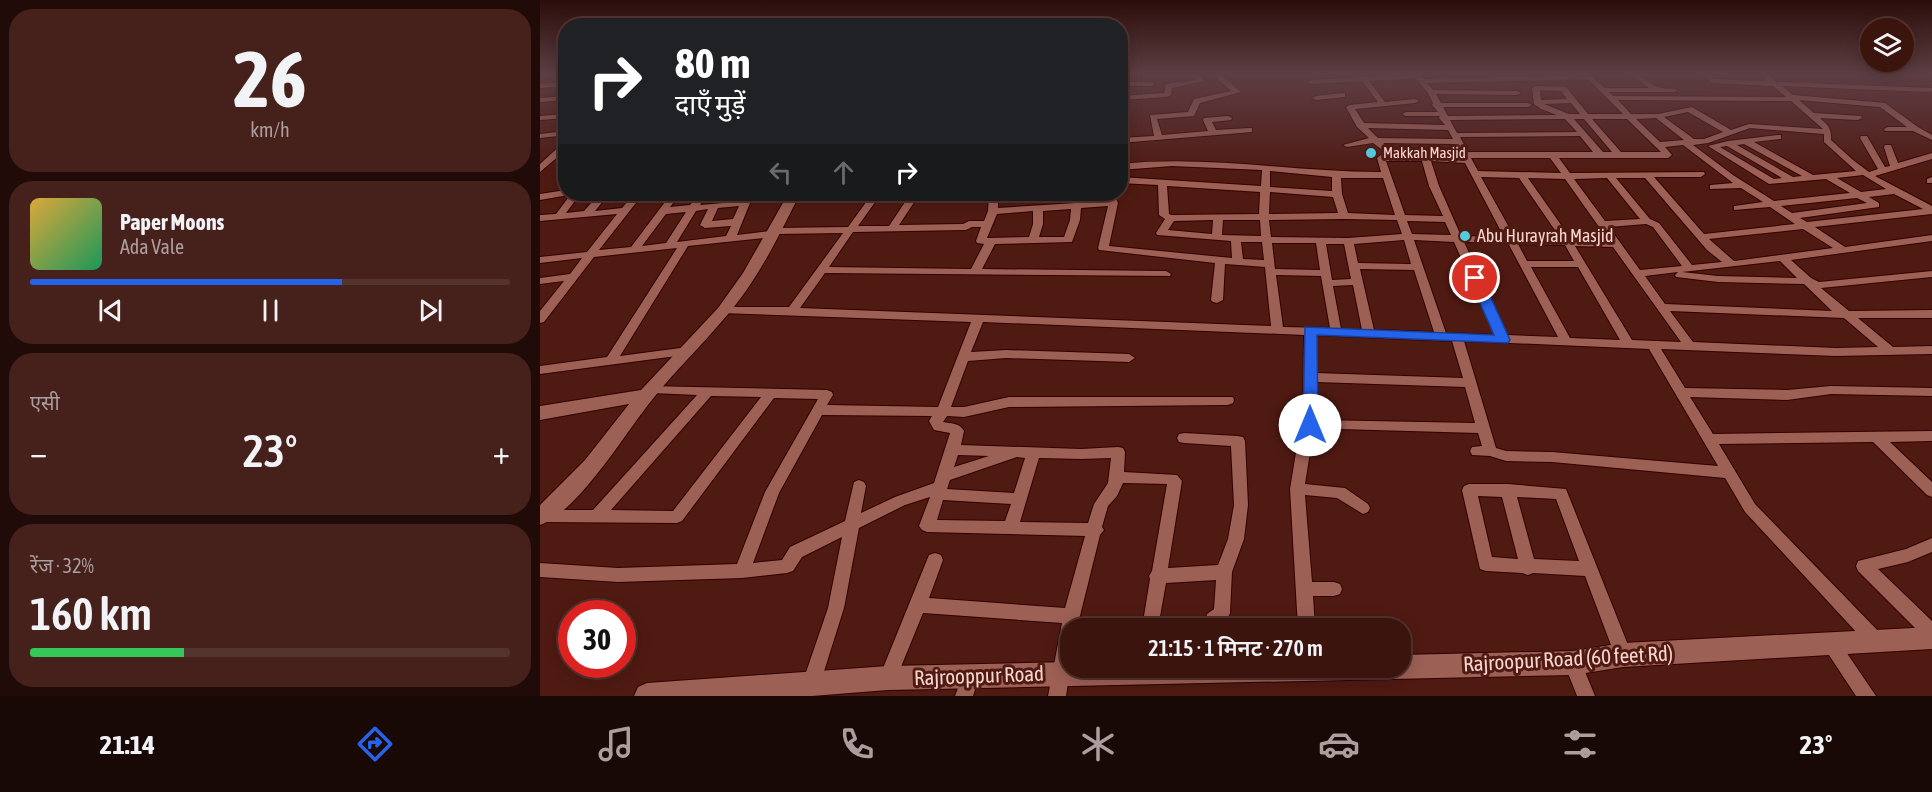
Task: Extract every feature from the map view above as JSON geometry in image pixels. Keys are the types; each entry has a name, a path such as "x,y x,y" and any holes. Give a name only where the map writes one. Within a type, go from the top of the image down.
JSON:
{"main road":[{"path":"543,512 592,465 649,392 724,311 774,233 776,222 790,201"},
{"path":"540,413 649,392"},
{"name":"Rajroopur Road (60 feet Rd)","path":"1411,667 1574,663 1623,656 1832,646 1932,638"},
{"name":"Rajrooppur Road","path":"647,696 888,678 967,687 1059,685"},
{"name":"Rajroopur Road (60 feet Rd)","path":"1059,685 1096,678"}],"street":[{"path":"1159,138 1153,117 1191,114 1194,106"},
{"path":"1356,106 1350,107 1360,125 1374,141 1395,156"},
{"path":"1437,106 1566,342"},
{"path":"1483,106 1504,134 1508,154 1519,174 1568,242 1628,343"},
{"path":"1537,106 1538,116"},
{"path":"1546,106 1565,115 1584,134 1589,145 1600,154"},
{"path":"1576,106 1619,156"},
{"path":"1441,336 1416,267 1382,158 1508,154 1668,155 1618,106"},
{"path":"1801,106 1828,132"},
{"path":"1884,106 1932,138"},
{"path":"1406,114 1490,117 1658,116 1689,109 1729,132"},
{"path":"1812,115 1858,118"},
{"path":"1658,116 1743,185 1843,250"},
{"path":"540,118 558,117"},
{"path":"1213,132 1207,120 1228,118"},
{"path":"1360,125 1453,135"},
{"path":"1657,145 1690,143 1727,136 1729,132 1749,126 1828,132"},
{"path":"1888,129 1916,129"},
{"path":"1128,140 1249,130"},
{"path":"1828,132 1827,140 1841,157 1864,174 1932,211"},
{"path":"540,136 558,134"},
{"path":"1347,145 1453,135 1584,134"},
{"path":"1778,137 1712,146 1772,182 1883,171 1932,156"},
{"path":"1863,138 1883,171"},
{"path":"1745,141 1811,178"},
{"path":"1728,143 1791,180"},
{"path":"1888,147 1895,166"},
{"path":"540,169 558,152"},
{"path":"1552,154 1689,345"},
{"path":"1426,158 1434,186 1503,340"},
{"path":"1128,166 1142,164 1336,175 1386,175"},
{"path":"1223,187 1226,167"},
{"path":"1266,170 1264,216 1277,329"},
{"path":"1475,174 1568,176 1701,174"},
{"path":"1336,175 1337,194 1344,216"},
{"path":"1610,176 1647,220 1656,225 1690,268"},
{"path":"1648,176 1711,248 1732,264"},
{"path":"1791,216 1876,205 1827,176"},
{"path":"1128,180 1337,194"},
{"path":"1162,182 1164,215 1171,218 1344,216 1448,219"},
{"path":"1713,187 1743,185"},
{"path":"1737,208 1896,191"},
{"path":"541,198 558,195"},
{"path":"558,216 570,201"},
{"path":"587,214 598,201"},
{"path":"540,319 545,308 632,201"},
{"path":"634,250 670,201"},
{"path":"669,246 697,201"},
{"path":"792,311 849,227 870,201"},
{"path":"892,228 910,201"},
{"path":"993,201 993,211 981,241 1068,240 1075,220 1076,206"},
{"path":"993,211 1076,206 1098,201"},
{"path":"1111,201 1103,248 1238,262 1358,282"},
{"path":"662,211 745,203 730,240"},
{"path":"715,206 705,225 737,222"},
{"path":"1033,240 1038,224 1038,208"},
{"path":"540,218 624,211"},
{"path":"1703,237 1932,211"},
{"path":"1216,237 1218,217"},
{"path":"1171,218 1161,233 1236,239 1348,241 1457,237 1616,244"},
{"path":"1603,224 1647,220"},
{"path":"540,260 730,240 774,233 849,227 892,228 987,224"},
{"path":"1638,273 1783,258 1932,238"},
{"path":"1236,239 1238,262"},
{"path":"1320,240 1336,332"},
{"path":"975,272 991,241"},
{"path":"1348,241 1368,333"},
{"path":"611,361 684,245"},
{"path":"1783,258 1840,312 1847,315 1889,350"},
{"path":"1217,300 1220,260"},
{"path":"1525,264 1580,264"},
{"path":"1355,266 1416,267"},
{"path":"820,270 1166,274"},
{"path":"1664,272 1718,279 1809,281 1818,285 1929,277"},
{"path":"540,281 571,277"},
{"path":"1662,307 1847,315 1932,314"},
{"path":"724,311 792,311 1310,330 1503,340 1836,352 1932,350"},
{"path":"978,319 943,412 936,421 939,427 953,428 957,431 953,450 927,526 1096,530"},
{"path":"1310,330 1310,425 1483,428"},
{"path":"1457,337 1483,428 1484,451 1506,456 1552,457 1729,473"},
{"path":"1652,344 1750,508 1877,642"},
{"path":"540,370 688,351"},
{"path":"963,357 1006,354 1130,358"},
{"path":"1310,377 1470,383"},
{"path":"1680,392 1787,395 1832,390 1932,392"},
{"path":"649,392 708,391 827,395 772,492 742,571"},
{"path":"597,516 708,391"},
{"path":"543,512 597,516 677,517 771,393"},
{"path":"818,410 964,412 1008,402 1228,400"},
{"path":"1875,436 1932,491"},
{"path":"1710,438 1932,436"},
{"path":"1184,438 1238,441 1241,506 1236,539 1224,572 1222,614 1216,618"},
{"path":"1305,440 1298,489 1306,618"},
{"path":"953,450 1118,452 1115,489 1101,506 1070,616 1059,685"},
{"path":"540,570 618,575 742,571 787,566 796,552 900,501 1027,452"},
{"path":"1011,528 1020,499 1027,452"},
{"path":"1117,477 1176,481 1157,576 1151,618"},
{"path":"811,684 836,608 859,486"},
{"path":"941,486 1020,499"},
{"path":"1298,489 1340,492 1363,508"},
{"path":"1590,569 1527,568 1486,564 1469,490 1561,493 1590,569 1623,656"},
{"path":"1508,490 1512,495 1527,568"},
{"path":"1932,545 1908,555 1864,566 1932,633"},
{"path":"888,678 935,560"},
{"path":"1157,576 1224,572"},
{"path":"1305,589 1335,589"},
{"path":"918,605 1070,616"},
{"path":"1832,646 1867,696"},
{"path":"1574,663 1586,696"}],"place":[{"name":"Makkah Masjid","path":"1371,153"},
{"name":"Abu Hurayrah Masjid","path":"1465,236"}],"route":[{"path":"1310,425 1310,330 1503,340 1475,278"}]}
